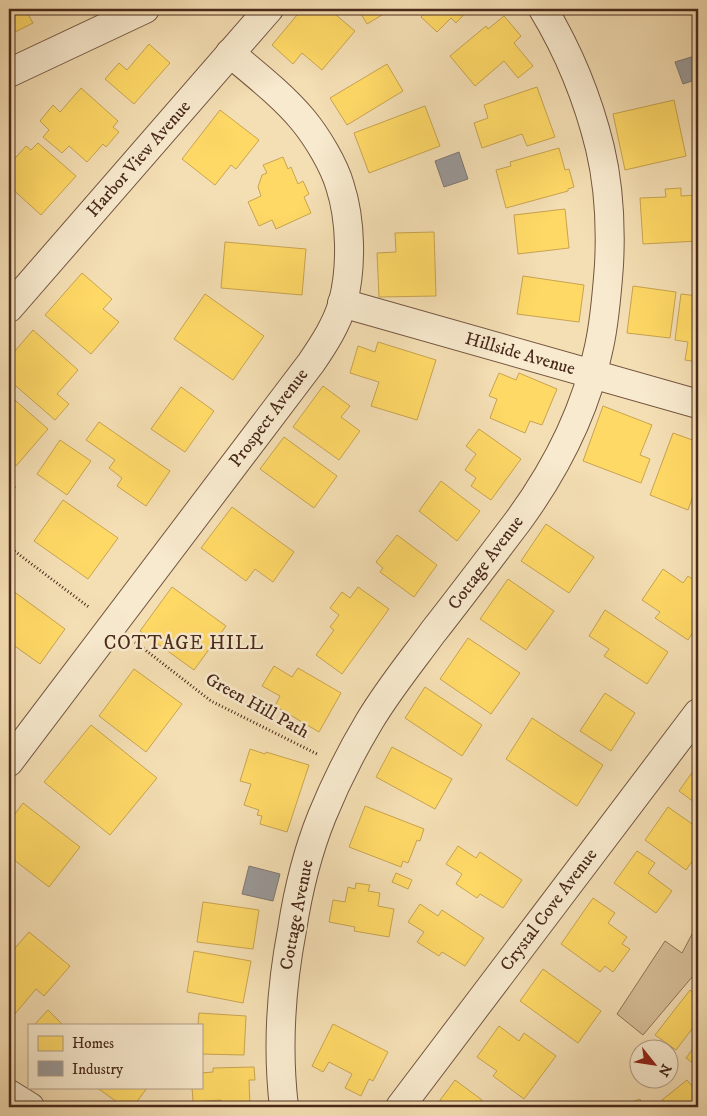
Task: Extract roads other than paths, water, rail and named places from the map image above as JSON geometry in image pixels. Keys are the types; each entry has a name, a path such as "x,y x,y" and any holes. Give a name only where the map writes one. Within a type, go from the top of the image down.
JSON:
{"street":[{"path":"9,73 145,9"},
{"name":"Harbor View Avenue","path":"9,308 269,9"},
{"name":"Cottage Avenue","path":"284,1107 280,1045 285,967 294,914 306,865 325,809 340,776 381,703 518,521 544,483 569,436 592,374 599,348 608,291 610,226 604,166 586,99 571,63 543,9"},
{"name":"Prospect Avenue","path":"9,762 320,350 334,326 342,303 347,275 348,251 347,214 340,184 323,151 303,120 277,93 230,53"},
{"name":"Hillside Avenue","path":"342,303 698,404"},
{"name":"Crystal Cove Avenue","path":"400,1107 698,712"},
{"path":"9,1094 30,1107"}],"district":[{"name":"COTTAGE HILL","path":"184,643"}]}
